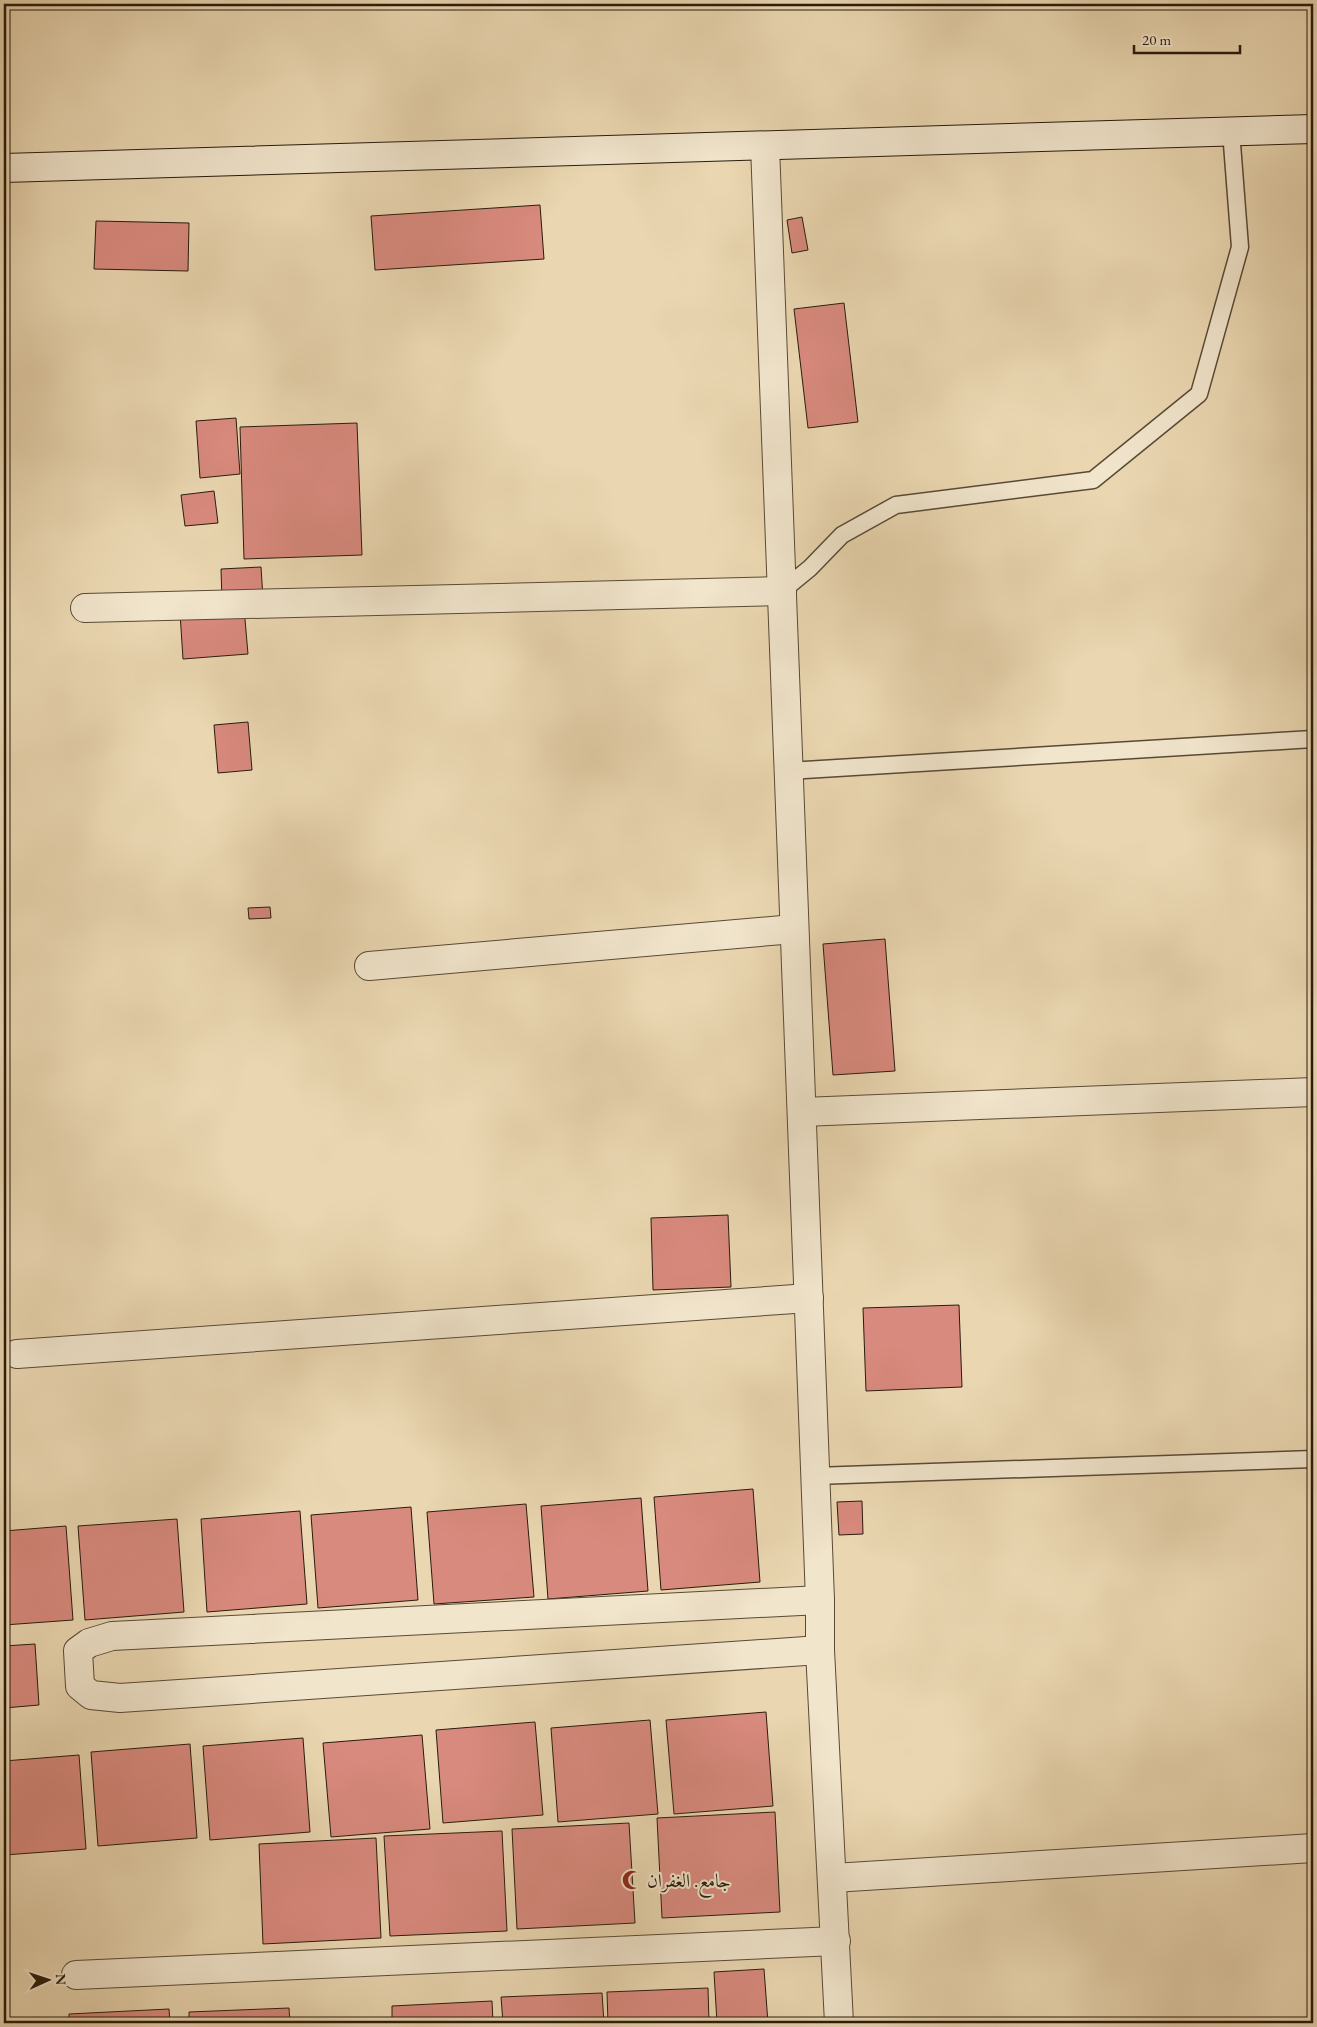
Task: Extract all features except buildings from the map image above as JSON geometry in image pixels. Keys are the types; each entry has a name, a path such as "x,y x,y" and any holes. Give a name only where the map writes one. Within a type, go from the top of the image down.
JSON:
{"street":[{"path":"4,168 1313,129"},
{"path":"765,146 809,1298 820,1600 820,1650 839,2023"},
{"path":"84,608 782,591"},
{"path":"369,966 794,929"},
{"path":"802,1112 1313,1092"},
{"path":"17,1354 809,1298"},
{"path":"820,1600 112,1636 89,1643 78,1651 80,1686 91,1695 120,1698 820,1650"},
{"path":"833,1878 1313,1848"},
{"path":"76,1975 836,1940"}],"lane":[{"path":"782,591 810,568 842,535 896,505 1093,480 1199,394 1240,246 1231,131"},
{"path":"788,772 1313,739"},
{"path":"815,1476 1313,1459"}],"place":[{"name":"جامع. الغفران","path":"632,1880"}]}
